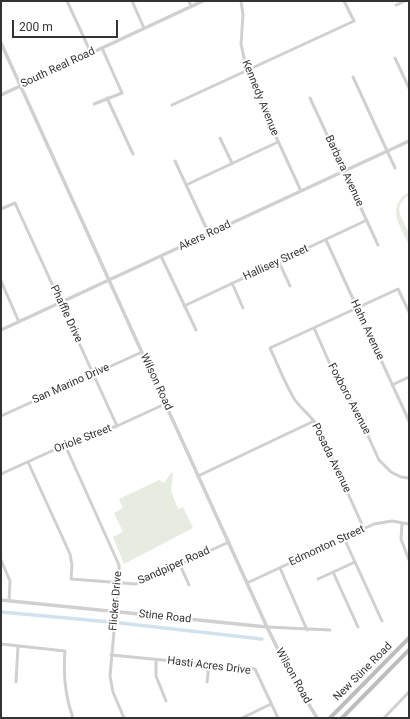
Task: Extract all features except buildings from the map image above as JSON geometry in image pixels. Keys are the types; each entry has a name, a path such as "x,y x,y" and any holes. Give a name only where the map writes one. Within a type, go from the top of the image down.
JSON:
{"main road":[{"name":"New Stine Road","path":"330,718 409,638"},
{"name":"New Stine Road","path":"342,718 409,650"}],"street":[{"path":"67,1 91,53"},
{"path":"132,1 144,28"},
{"path":"189,1 191,6"},
{"name":"South Real Road","path":"1,95 203,1"},
{"name":"Kennedy Avenue","path":"241,1 243,15 241,44 244,58 260,96 266,115 301,191"},
{"path":"172,105 354,21 344,1"},
{"path":"396,5 405,1"},
{"name":"Wilson Road","path":"1,43 267,627 287,668 317,718"},
{"path":"94,104 122,93 102,48"},
{"path":"395,58 409,88"},
{"path":"354,77 396,168"},
{"path":"107,98 133,154"},
{"name":"Barbara Avenue","path":"310,98 378,244"},
{"path":"220,138 232,163"},
{"name":"Akers Road","path":"1,330 409,141"},
{"path":"186,185 278,142"},
{"path":"175,161 209,234"},
{"name":"Phaffle Drive","path":"1,209 15,203 117,426"},
{"name":"Hallisey Street","path":"184,306 367,220"},
{"name":"Hahn Avenue","path":"326,240 409,421"},
{"path":"161,256 196,330"},
{"path":"279,262 290,286"},
{"path":"1,281 19,322"},
{"path":"232,284 243,308"},
{"path":"314,328 398,289 409,312"},
{"name":"Posada Avenue","path":"314,328 270,348 293,397 314,421 364,529"},
{"name":"Foxboro Avenue","path":"314,328 337,380 353,403 379,460 391,472 401,477 409,478"},
{"name":"San Marino Drive","path":"1,416 142,352"},
{"path":"392,385 409,377"},
{"name":"Oriole Street","path":"1,474 65,445 117,426 165,404"},
{"path":"198,476 314,421"},
{"name":"Flicker Drive","path":"65,445 117,559 119,572 110,668 111,684 124,718"},
{"name":"Sandpiper Road","path":"28,462 70,554 72,565 71,579 118,584 141,582 229,542"},
{"name":"Edmonton Street","path":"247,583 374,524 386,521 409,524"},
{"path":"402,523 401,539 409,560"},
{"path":"344,538 382,621"},
{"path":"1,560 10,581 9,601"},
{"path":"318,579 355,562"},
{"path":"180,565 189,585"},
{"path":"280,568 307,630"},
{"path":"333,572 358,627"},
{"name":"Stine Road","path":"1,600 267,627 330,630"},
{"path":"1,644 65,651 65,688 73,718"},
{"path":"16,682 18,646"},
{"name":"Hasti Acres Drive","path":"111,655 255,669 278,718"},
{"path":"156,660 156,676 166,701"},
{"path":"207,682 209,665"},
{"path":"384,718 409,692"},
{"path":"242,718 271,704"}],"shaded area":[{"path":"409,192 409,195 400,205 399,210 409,235 409,245 399,223 396,210 402,198"},
{"path":"173,472 171,491 178,509 183,507 193,528 124,564 113,537 123,532 114,513 123,508 119,499 159,480 164,483"}],"waterway":[{"path":"1,612 110,622"},
{"path":"120,623 262,639"}]}
